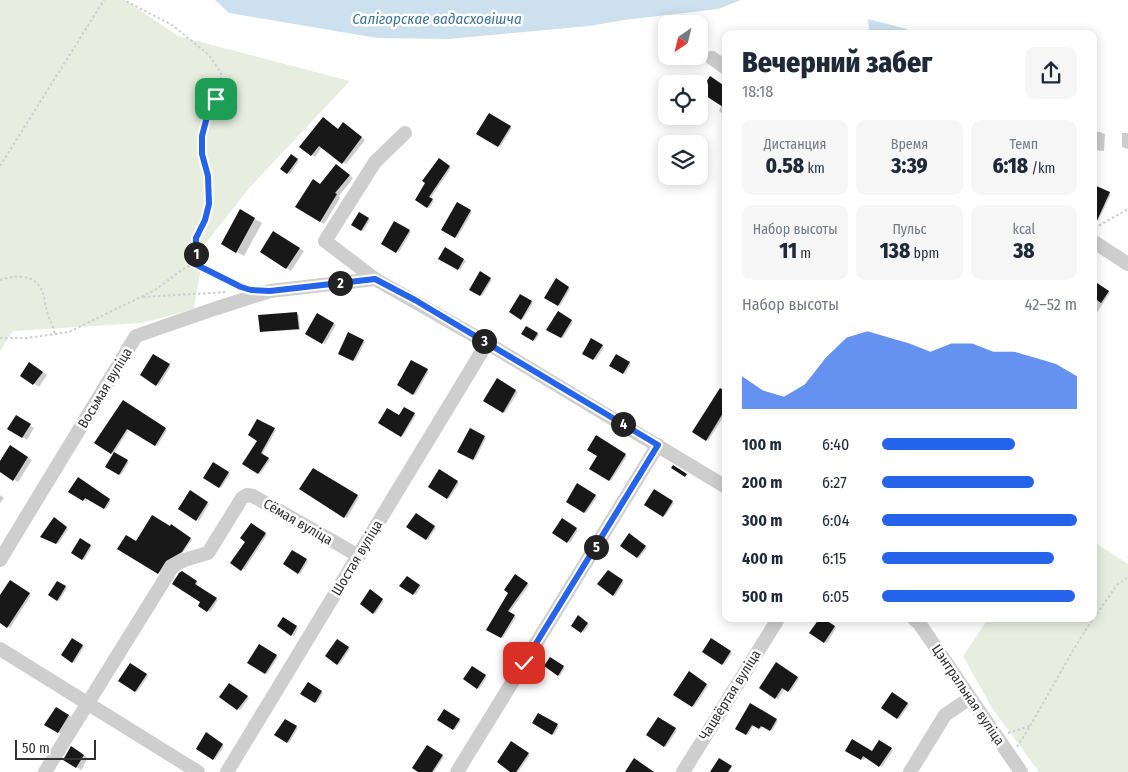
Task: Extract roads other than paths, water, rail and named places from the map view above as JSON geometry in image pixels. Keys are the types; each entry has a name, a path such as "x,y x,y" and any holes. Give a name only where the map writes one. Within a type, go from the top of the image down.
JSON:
{"street":[{"path":"712,58 722,65"},
{"path":"405,133 375,162 326,241 375,279 487,343 722,485"},
{"path":"1097,244 1128,264"},
{"name":"Восьмая вуліца","path":"0,560 136,336 214,308 270,291 375,279"},
{"name":"Шостая вуліца","path":"227,772 487,343"},
{"path":"457,772 658,445"},
{"name":"Сёмая вуліца","path":"88,703 173,566 184,560 208,553 242,498 247,495 253,496 358,556"},
{"name":"Чацвёртая вуліца","path":"683,772 776,622"},
{"name":"Цэнтральная вуліца","path":"918,622 1021,772"},
{"path":"0,649 198,772"},
{"path":"910,772 945,715 970,698"},
{"path":"45,772 88,703"}],"water":[{"name":"Салігорскае вадасховішча","path":"215,0 741,0 718,9 658,15 589,26 449,39 377,38 229,13"},
{"path":"868,19 907,29 907,30 869,30"}]}
